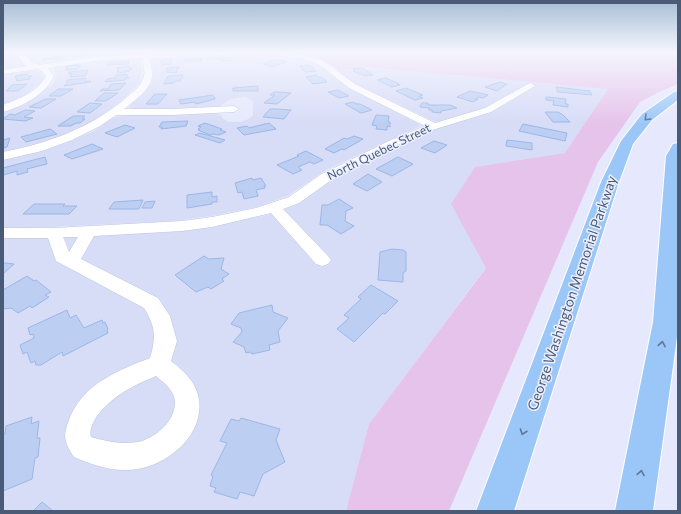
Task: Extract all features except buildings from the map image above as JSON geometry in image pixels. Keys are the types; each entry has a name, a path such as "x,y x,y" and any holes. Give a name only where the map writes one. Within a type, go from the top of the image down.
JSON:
{"highway":[{"name":"George Washington Memorial Parkway","path":"495,511 610,182 626,144 647,117 678,94"},
{"path":"634,511 666,322 674,156 678,147"}],"street":[{"path":"3,109 47,84 50,76"},
{"path":"3,156 40,148 69,139 92,127 114,112 141,89 146,82 147,76"},
{"path":"336,76 350,85 434,126"},
{"name":"North Quebec Street","path":"3,233 54,233 148,228 212,222 274,208 294,200 325,178 393,143 434,126 462,119 488,110 531,86"},
{"path":"114,112 172,112 234,109"},
{"path":"274,208 322,260"},
{"path":"71,262 89,231"},
{"path":"54,233 62,257 151,303 160,316 166,341 159,365"},
{"path":"159,365 184,388 187,399 186,413 178,431 166,444 149,454 136,456 105,455 83,448 77,437 81,421 92,403 104,390 121,380 159,365"}],"shaded area":[{"path":"3,76 43,76 43,81 25,95 3,106"},
{"path":"141,76 140,82 126,97 90,124 61,139 3,153 3,112 28,100 52,85 57,77"},
{"path":"153,76 333,76 340,82 420,125 326,170 287,196 256,207 211,216 172,221 3,228 3,159 64,144 94,131 113,118 124,115 214,113 221,115 223,119 229,122 240,122 249,119 253,115 253,101 245,97 230,99 217,107 134,109 129,107 151,84"},
{"path":"344,76 465,76 608,89 565,153 475,167 486,267 369,424 346,511 3,511 3,238 176,232 264,216 293,206 336,177 442,127 436,122 355,84"},
{"path":"465,76 678,76 678,84 640,102 598,162 449,511 346,511 369,424 486,268 451,204 475,167 565,153 608,89"}]}
